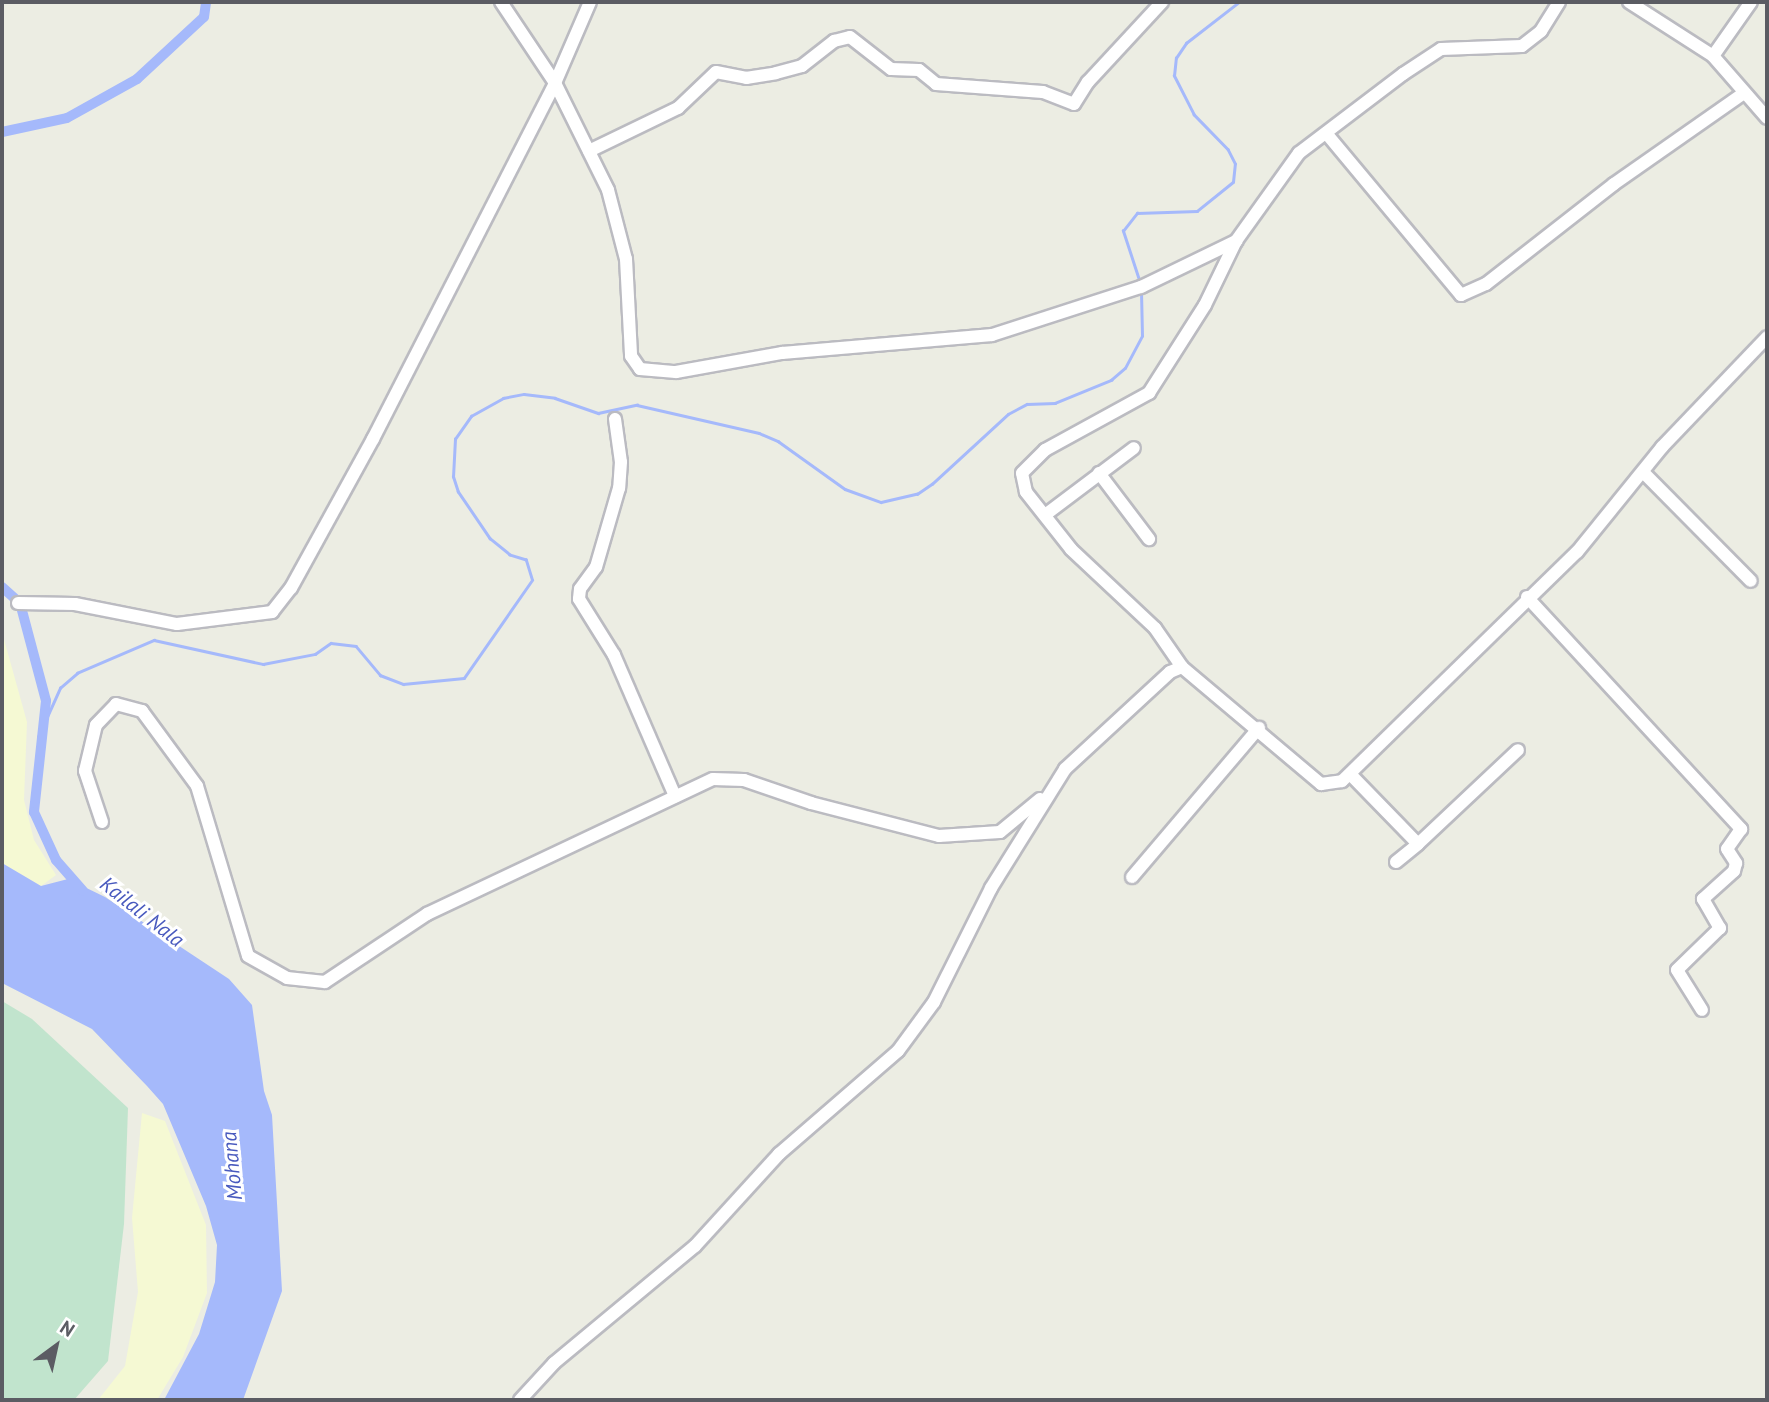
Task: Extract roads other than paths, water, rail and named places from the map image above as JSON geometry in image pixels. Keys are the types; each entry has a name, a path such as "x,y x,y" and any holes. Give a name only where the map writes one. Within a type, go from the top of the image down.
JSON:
{"street":[{"path":"501,2 555,83 608,190 626,259 631,356 640,369 676,372 782,353 992,335 1126,293 1236,241"},
{"path":"18,603 75,604 177,624 272,612 291,588 373,439 555,83 590,2"},
{"path":"589,151 678,108 716,72 746,78 776,73 802,65 834,41 850,37 891,69 919,70 936,84 972,83 1043,92 1074,104 1088,82 1162,2"},
{"path":"1559,2 1541,31 1522,46 1441,50 1299,153 1270,188 1236,241 1205,305 1149,393 1045,450 1022,473 1026,492 1071,549 1155,628 1182,667 1259,729 1321,784 1351,775 1527,597 1590,539 1643,472 1767,337"},
{"path":"1629,2 1713,57 1767,118"},
{"path":"1713,57 1751,2"},
{"path":"1325,133 1461,295 1486,284 1614,184 1744,93"},
{"path":"615,419 621,462 619,488 596,567 579,589 579,599 614,655 674,796"},
{"path":"1045,515 1134,448"},
{"path":"1643,472 1751,581"},
{"path":"1099,473 1149,539"},
{"path":"1527,597 1741,829 1727,849 1736,863 1734,870 1703,900 1720,928 1677,970 1702,1010"},
{"path":"520,1400 554,1363 695,1246 779,1154 898,1051 934,1002 991,888 1065,769 1163,678 1182,667"},
{"path":"102,822 85,771 96,724 116,704 142,711 197,786 248,956 287,978 325,982 428,914 713,779 744,780 811,803 939,836 978,836 1000,832 1048,793"},
{"path":"1132,877 1259,729"},
{"path":"1396,862 1518,750"},
{"path":"1351,775 1418,844"}],"water":[{"name":"Mohana","path":"2,863 41,886 68,879 105,897 229,979 252,1005 264,1091 272,1115 282,1291 243,1400 164,1400 199,1334 215,1282 217,1245 206,1206 163,1104 147,1086 92,1029 2,983"}],"waterway":[{"name":"Kailali Nala","path":"2,132 67,118 137,79 204,17 206,2"},
{"path":"1140,283 1123,231 1137,213 1197,211 1233,182 1235,164 1228,150 1194,115 1174,76 1176,58 1186,43 1239,2"},
{"path":"38,737 60,688 77,673 154,640 263,664 315,654 331,643 356,646 380,675 403,684 464,678 532,580 526,560 510,555 490,539 458,492 453,477 455,439 471,416 503,398 524,394 555,398 598,413 637,405 759,433 778,441 845,489 881,502 917,494 932,484 1008,414 1027,404 1055,403 1111,380 1125,368 1142,336 1141,293"},
{"name":"Kailali Nala","path":"2,587 20,603 46,701 34,812 56,860 83,891"}]}
